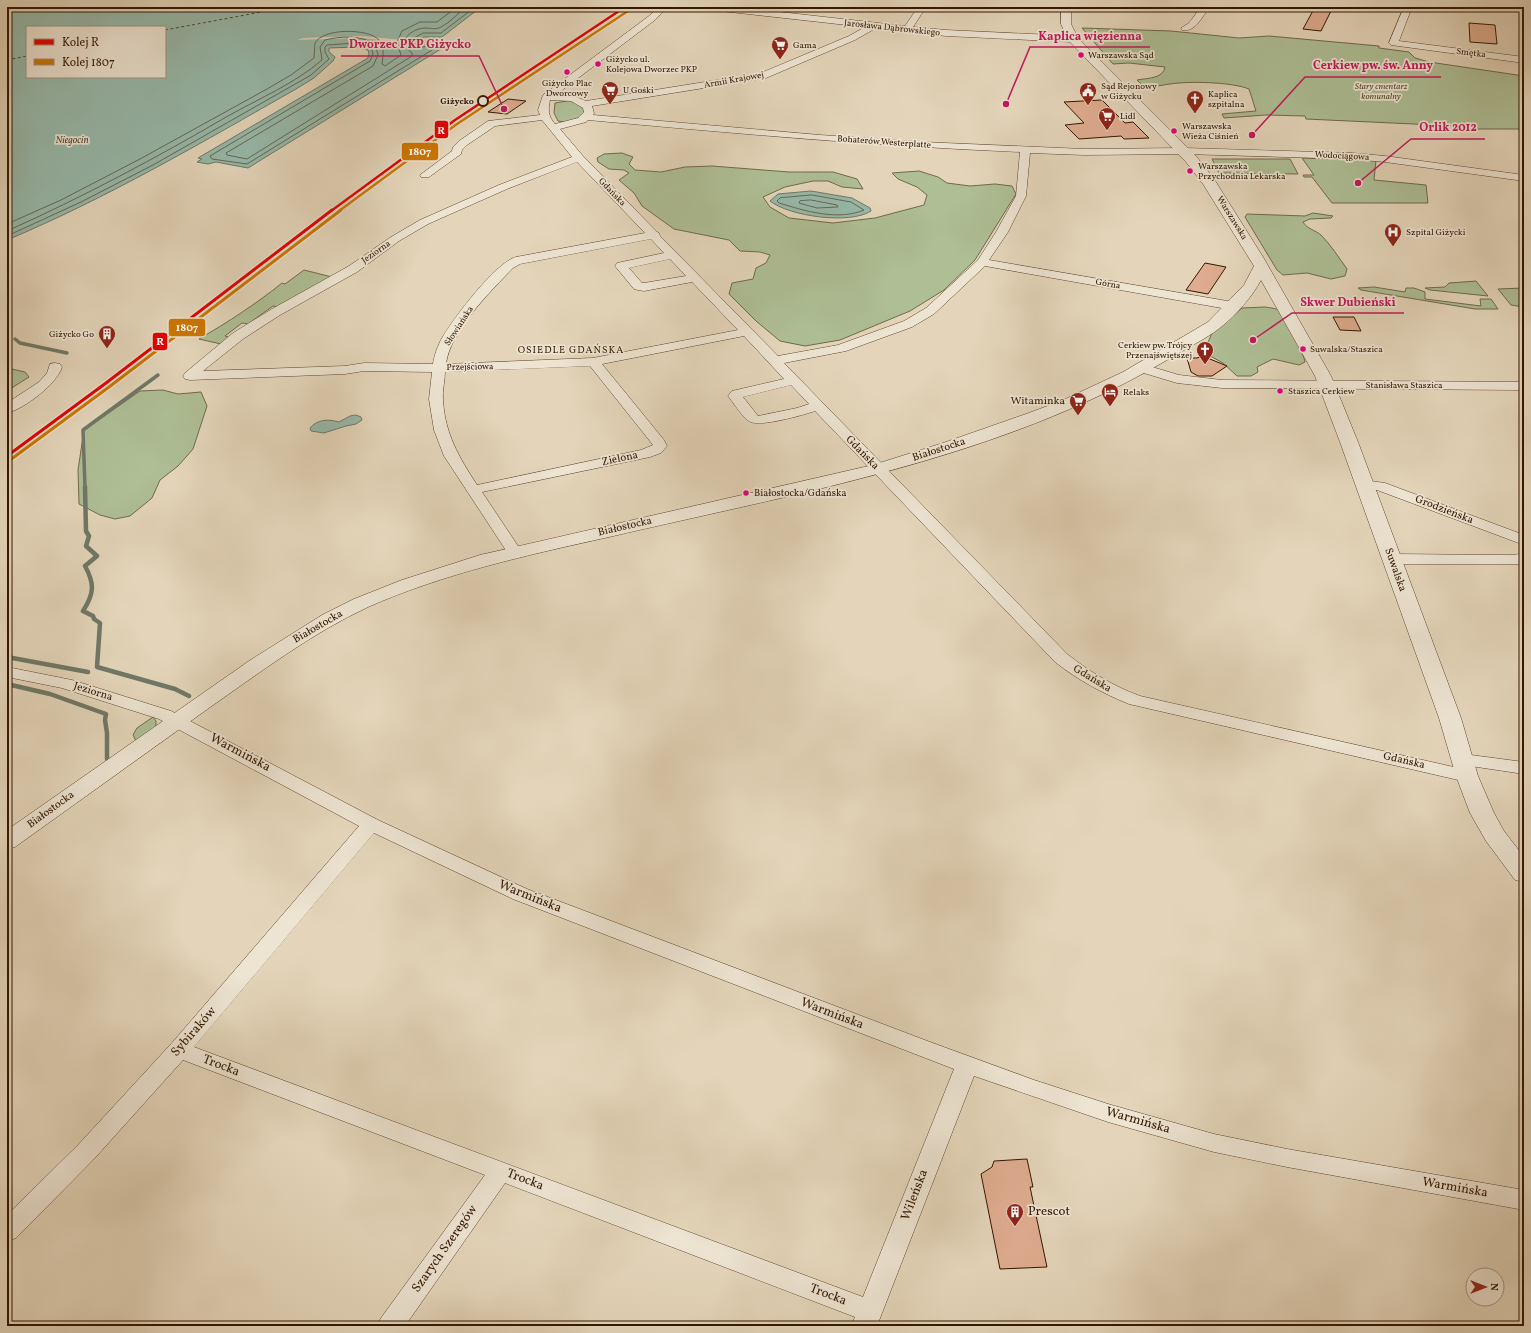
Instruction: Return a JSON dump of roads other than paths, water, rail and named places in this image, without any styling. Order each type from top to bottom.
[{"type":"street","points":[[425,175],[457,152],[457,149],[462,143],[492,123],[545,118],[543,110],[546,97],[652,18],[663,7]]},
{"type":"street","name":"Jarosława Dąbrowskiego","points":[[712,7],[946,33],[1073,38]]},
{"type":"street","points":[[907,29],[922,7]]},
{"type":"street","name":"Warszawska","points":[[1066,7],[1066,24],[1073,38],[1184,151],[1210,182],[1261,267]]},
{"type":"street","points":[[1185,28],[1192,25],[1205,7]]},
{"type":"street","name":"Smętka","points":[[1408,7],[1394,43],[1524,60]]},
{"type":"street","points":[[813,19],[825,9]]},
{"type":"street","name":"Armii Krajowej","points":[[585,104],[763,76],[806,59],[852,38],[873,26]]},
{"type":"street","points":[[546,97],[564,97],[585,104],[588,107],[589,112],[586,117],[575,123],[553,128]]},
{"type":"street","name":"Bohaterów Westerplatte","points":[[586,117],[820,138],[922,145],[1114,152],[1184,151]]},
{"type":"street","name":"Gdańska","points":[[545,118],[579,158],[655,235],[817,406],[1061,658],[1077,671],[1103,688],[1135,700],[1169,708],[1465,768],[1524,768]]},
{"type":"street","points":[[774,361],[841,348],[908,324],[930,311],[982,262],[1002,232],[1021,196],[1025,149]]},
{"type":"street","name":"Wodociągowa","points":[[1184,151],[1364,157],[1524,178]]},
{"type":"street","name":"Jeziorna","points":[[190,376],[238,336],[276,312],[353,269],[395,239],[424,222],[503,187],[579,158]]},
{"type":"street","name":"Słowiańska","points":[[514,552],[451,456],[441,430],[436,398],[440,367],[448,339],[504,270],[516,261],[655,235]]},
{"type":"street","points":[[673,255],[620,266],[638,286],[644,287],[696,278]]},
{"type":"street","name":"Górna","points":[[982,262],[1233,306]]},
{"type":"street","name":"Białostocka","points":[[7,841],[256,665],[326,621],[361,603],[447,570],[514,552],[878,469],[949,447],[1032,418],[1074,402],[1142,368],[1214,325],[1250,287],[1261,267]]},
{"type":"street","name":"Suwalska","points":[[1261,267],[1323,376],[1349,442],[1450,718],[1465,768],[1482,813],[1494,835],[1524,874]]},
{"type":"street","name":"Przejściowa","points":[[190,376],[345,370],[364,367],[523,366],[593,362],[747,332]]},
{"type":"street","name":"Zielona","points":[[472,490],[645,454],[656,450],[660,446],[593,362]]},
{"type":"street","points":[[7,409],[48,381],[54,374],[55,367]]},
{"type":"street","name":"Stanisława Staszica","points":[[1142,368],[1177,379],[1204,383],[1524,386]]},
{"type":"street","points":[[792,380],[775,386],[737,394],[735,396],[754,419],[757,420],[800,412],[817,406]]},
{"type":"street","name":"Grodzieńska","points":[[1364,484],[1380,486],[1524,540]]},
{"type":"street","points":[[1391,559],[1501,560],[1520,558],[1524,556]]},
{"type":"street","name":"Jeziorna","points":[[7,672],[71,685],[155,712],[177,721]]},
{"type":"street","name":"Warmińska","points":[[177,721],[371,824],[520,894],[967,1064],[1108,1113],[1214,1143],[1287,1158],[1524,1200]]},
{"type":"street","name":"Sybiraków","points":[[7,1231],[86,1152],[180,1050],[371,824]]},
{"type":"street","name":"Trocka","points":[[180,1050],[501,1171],[867,1318]]},
{"type":"street","name":"Wileńska","points":[[867,1318],[967,1064]]},
{"type":"street","name":"Szarych Szeregów","points":[[390,1326],[501,1171]]},
{"type":"water","name":"Niegocin","points":[[7,7],[481,7],[442,37],[424,37],[411,43],[418,44],[424,41],[449,44],[248,168],[216,162],[208,164],[197,162],[202,159],[198,158],[368,58],[368,50],[355,47],[329,48],[329,52],[335,57],[333,61],[314,78],[153,169],[44,224],[7,240]]},
{"type":"water","points":[[811,191],[852,198],[870,208],[871,211],[861,215],[849,217],[819,217],[791,211],[770,201],[778,194]]},
{"type":"water","points":[[356,415],[361,417],[362,420],[356,424],[324,433],[311,431],[310,428],[320,421],[331,420],[339,422],[350,416]]},
{"type":"waterway","points":[[15,339],[20,343],[67,353]]},
{"type":"waterway","points":[[85,488],[83,430],[158,375]]},
{"type":"waterway","points":[[85,487],[86,531],[89,536],[86,546],[97,556],[85,566],[92,584],[92,589],[87,605],[83,611],[93,616],[94,619],[100,623],[97,667],[175,689],[189,696]]},
{"type":"waterway","points":[[7,657],[88,672]]},
{"type":"waterway","points":[[7,684],[50,694],[106,714],[107,759]]},
{"type":"rail line","name":"R","points":[[7,456],[57,420],[399,160],[483,101],[625,7]]},
{"type":"rail line","name":"1807","points":[[10,460],[60,424],[304,238],[457,124],[628,11]]},
{"type":"place","name":"Warszawska Sąd","points":[[1081,55]]},
{"type":"place","name":"Gama","points":[[780,60]]},
{"type":"place","name":"Giżycko ul. Kolejowa Dworzec PKP","points":[[598,64]]},
{"type":"place","name":"Giżycko Plac Dworcowy","points":[[567,72]]},
{"type":"place","name":"Giżycko","points":[[483,101]]},
{"type":"place","name":"Kaplica więzienna","points":[[1006,104]]},
{"type":"place","name":"U Gośki","points":[[610,105]]},
{"type":"place","name":"Sąd Rejonowy w Giżycku","points":[[1088,106]]},
{"type":"place","name":"Dworzec PKP Giżycko","points":[[504,109]]},
{"type":"place","name":"Kaplica szpitalna","points":[[1195,114]]},
{"type":"place","name":"Lidl","points":[[1107,131]]},
{"type":"place","name":"Warszawska Wieża Ciśnień","points":[[1174,131]]},
{"type":"place","name":"Cerkiew pw. św. Anny","points":[[1252,135]]},
{"type":"place","name":"Warszawska Przychodnia Lekarska","points":[[1190,171]]},
{"type":"place","name":"Orlik 2012","points":[[1358,183]]},
{"type":"place","name":"Szpital Giżycki","points":[[1393,247]]},
{"type":"place","name":"Skwer Dubieński","points":[[1253,340]]},
{"type":"place","name":"Giżycko Go","points":[[107,349]]},
{"type":"place","name":"Suwalska/Staszica","points":[[1303,349]]},
{"type":"place","name":"Cerkiew pw. Trójcy Przenajświętszej","points":[[1205,365]]},
{"type":"place","name":"Staszica Cerkiew","points":[[1280,391]]},
{"type":"place","name":"Relaks","points":[[1110,407]]},
{"type":"place","name":"Witaminka","points":[[1078,416]]},
{"type":"place","name":"Białostocka/Gdańska","points":[[746,493]]},
{"type":"place","name":"Prescot","points":[[1015,1227]]},
{"type":"district","name":"OSIEDLE GDAŃSKA","points":[[571,350]]},
{"type":"park label","name":"Stary cmentarz komunalny","points":[[1381,92]]}]
